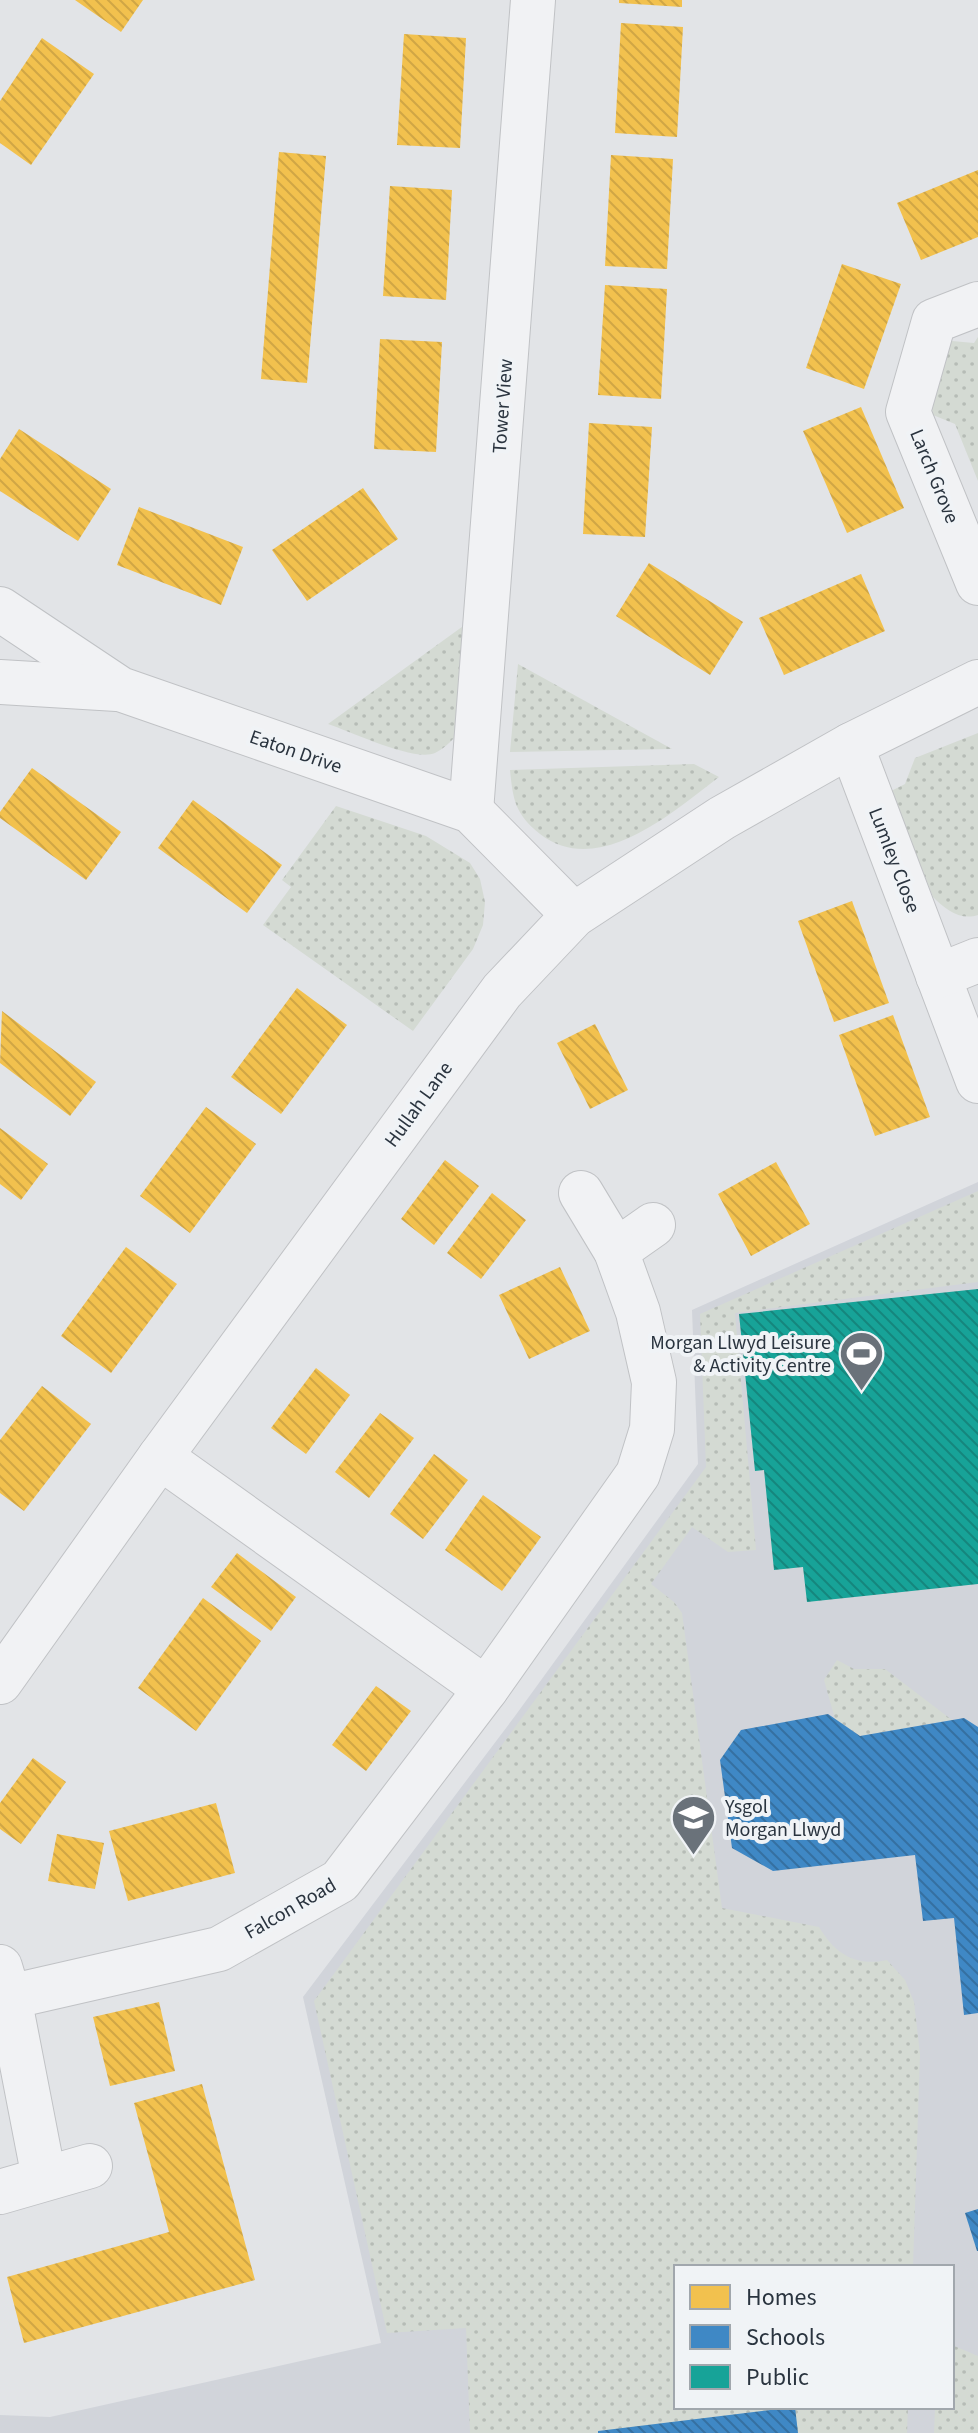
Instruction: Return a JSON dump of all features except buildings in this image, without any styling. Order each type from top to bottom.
[{"type":"street","name":"Tower View","points":[[471,811],[533,0]]},
{"type":"street","name":"Larch Grove","points":[[978,304],[934,321],[908,412],[978,583]]},
{"type":"street","name":"Eaton Drive","points":[[0,609],[120,689],[471,811],[574,915]]},
{"type":"street","points":[[0,682],[120,689]]},
{"type":"street","name":"Hullah Lane","points":[[0,1682],[160,1457],[502,991],[574,915],[722,818],[851,745],[978,682]]},
{"type":"street","name":"Lumley Close","points":[[851,745],[978,1081]]},
{"type":"street","points":[[938,976],[978,960]]},
{"type":"street","name":"Falcon Road","points":[[44,2178],[4,1982],[219,1949],[340,1881],[486,1689],[638,1474],[652,1429],[654,1382],[638,1312],[616,1251],[581,1193]]},
{"type":"street","points":[[616,1251],[653,1225]]},
{"type":"street","points":[[160,1457],[486,1689]]},
{"type":"street","points":[[0,2192],[90,2166]]},
{"type":"shaded area","points":[[978,337],[978,481],[955,424],[933,415],[932,395],[935,376],[952,341],[974,343]]},
{"type":"shaded area","points":[[477,616],[463,728],[443,748],[425,755],[413,753],[328,724]]},
{"type":"shaded area","points":[[518,664],[672,749],[510,752]]},
{"type":"shaded area","points":[[978,733],[978,915],[965,916],[948,910],[933,897],[891,791],[905,784],[915,758]]},
{"type":"shaded area","points":[[694,764],[719,777],[680,807],[634,836],[610,845],[586,849],[562,846],[540,834],[525,820],[512,790],[510,770]]},
{"type":"shaded area","points":[[336,806],[426,836],[470,863],[480,879],[485,902],[483,925],[473,949],[413,1031],[263,925],[291,887],[282,880]]},
{"type":"shaded area","name":"Ysgol Morgan Llwyd","points":[[978,1182],[978,2433],[0,2433],[0,2415],[50,2417],[381,2343],[303,1997],[515,1716],[698,1464],[692,1310]]},
{"type":"shaded area","points":[[978,1191],[978,1282],[735,1313],[756,1550],[728,1552],[692,1527],[651,1584],[674,1602],[682,1613],[722,1908],[819,1927],[832,1945],[847,1956],[866,1962],[887,1960],[905,1980],[914,2002],[920,2054],[913,2265],[674,2265],[674,2409],[908,2409],[907,2433],[470,2433],[466,2328],[387,2333],[314,2001],[706,1467],[700,1314]]},
{"type":"shaded area","points":[[837,1660],[854,1669],[885,1669],[952,1720],[860,1736],[835,1719],[824,1680]]},
{"type":"shaded area","points":[[954,2346],[978,2356],[978,2433],[934,2433],[935,2409],[954,2409]]},
{"type":"place","name":"Morgan Llwyd Leisure & Activity Centre","points":[[862,1392]]},
{"type":"place","name":"Ysgol Morgan Llwyd","points":[[694,1856]]}]
